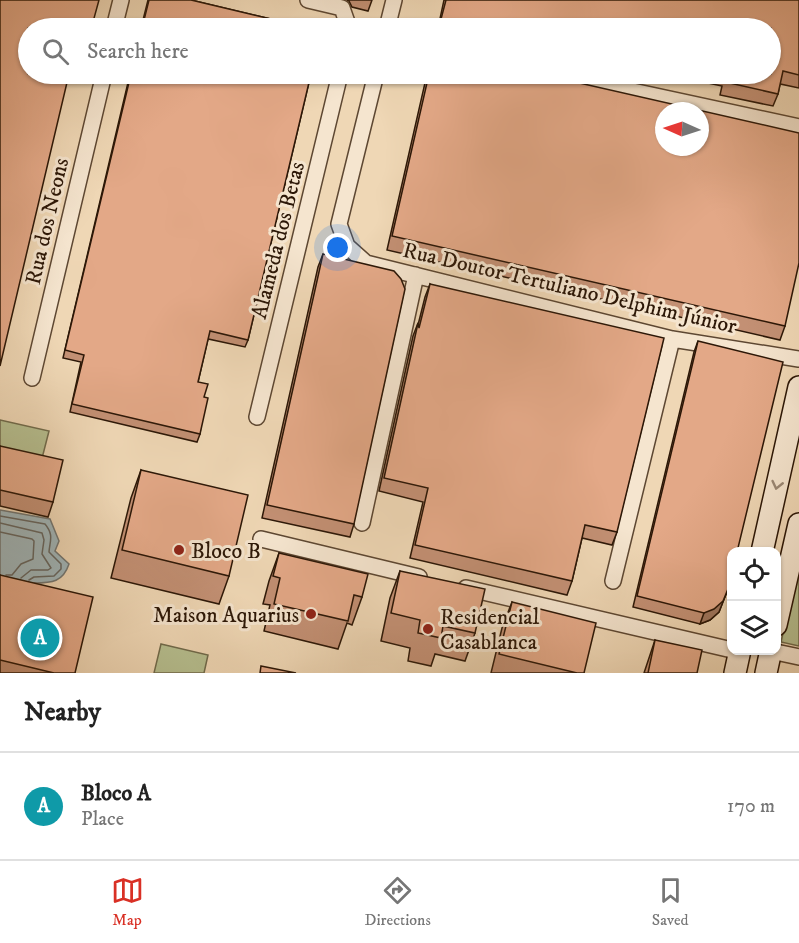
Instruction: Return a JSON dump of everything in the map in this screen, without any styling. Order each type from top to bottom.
[{"type":"street","points":[[116,18],[121,0]]},
{"type":"street","points":[[308,0],[342,8],[346,18]]},
{"type":"street","points":[[390,18],[394,0]]},
{"type":"street","name":"Rua dos Neons","points":[[32,378],[102,84]]},
{"type":"street","name":"Alameda dos Betas","points":[[257,417],[338,84]]},
{"type":"street","name":"Rua Doutor Tertuliano Delphim Júnior","points":[[374,84],[339,224],[346,246],[366,262],[672,339],[799,359]]},
{"type":"street","points":[[600,84],[799,127]]},
{"type":"street","points":[[362,523],[416,275]]},
{"type":"street","points":[[613,581],[672,339]]},
{"type":"street","points":[[763,547],[799,387]]},
{"type":"street","points":[[781,607],[799,524]]},
{"type":"street","points":[[261,539],[431,580]]},
{"type":"street","points":[[453,585],[727,649]]},
{"type":"street","points":[[781,653],[799,657]]},
{"type":"street","points":[[735,673],[736,655]]},
{"type":"street","points":[[766,673],[770,655]]},
{"type":"green space","points":[[0,420],[49,431],[39,470],[0,461]]},
{"type":"green space","points":[[799,562],[799,646],[781,642]]},
{"type":"green space","points":[[161,644],[208,655],[204,673],[154,673]]},
{"type":"water","points":[[0,510],[50,519],[59,541],[55,551],[69,564],[64,575],[51,582],[34,583],[25,596],[0,597]]},
{"type":"building","points":[[0,0],[99,0],[94,18],[18,18],[18,84],[67,84],[0,366]]},
{"type":"building","points":[[149,0],[191,0],[267,18],[144,18]]},
{"type":"building","points":[[446,0],[799,0],[799,75],[783,71],[781,80],[781,18],[441,18]]},
{"type":"building","points":[[129,84],[309,84],[248,340],[210,331],[198,382],[208,384],[204,397],[208,398],[200,434],[72,404],[84,355],[65,350]]},
{"type":"building","points":[[427,84],[584,84],[663,102],[655,102],[655,156],[709,156],[709,112],[799,133],[799,263],[785,326],[392,236]]},
{"type":"building","points":[[734,84],[780,84],[778,94]]},
{"type":"building","points":[[323,254],[394,271],[401,279],[405,289],[354,524],[267,505]]},
{"type":"building","points":[[430,284],[664,338],[617,532],[585,525],[572,581],[415,545],[428,488],[384,478],[418,323],[419,328]]},
{"type":"building","points":[[698,341],[783,362],[738,547],[727,547],[727,591],[723,601],[714,609],[704,613],[637,596]]},
{"type":"building","points":[[0,446],[63,460],[53,502],[0,490]]},
{"type":"building","points":[[141,470],[248,495],[229,576],[122,550]]},
{"type":"building","points":[[279,553],[368,574],[362,597],[354,595],[348,621],[274,604],[280,578],[273,576]]},
{"type":"building","points":[[400,571],[485,589],[475,633],[443,626],[441,638],[418,633],[420,620],[391,613]]},
{"type":"building","points":[[0,575],[93,597],[75,673],[54,673],[0,660]]},
{"type":"building","points":[[512,602],[596,623],[584,673],[499,654]]},
{"type":"building","points":[[655,640],[702,650],[697,673],[648,673]]},
{"type":"building","points":[[261,666],[296,673],[260,673]]},
{"type":"place","name":"Bloco B","points":[[179,550]]},
{"type":"place","name":"Maison Aquarius","points":[[311,614]]},
{"type":"place","name":"Residencial Casablanca","points":[[428,629]]},
{"type":"place","name":"Bloco A","points":[[40,638]]}]
